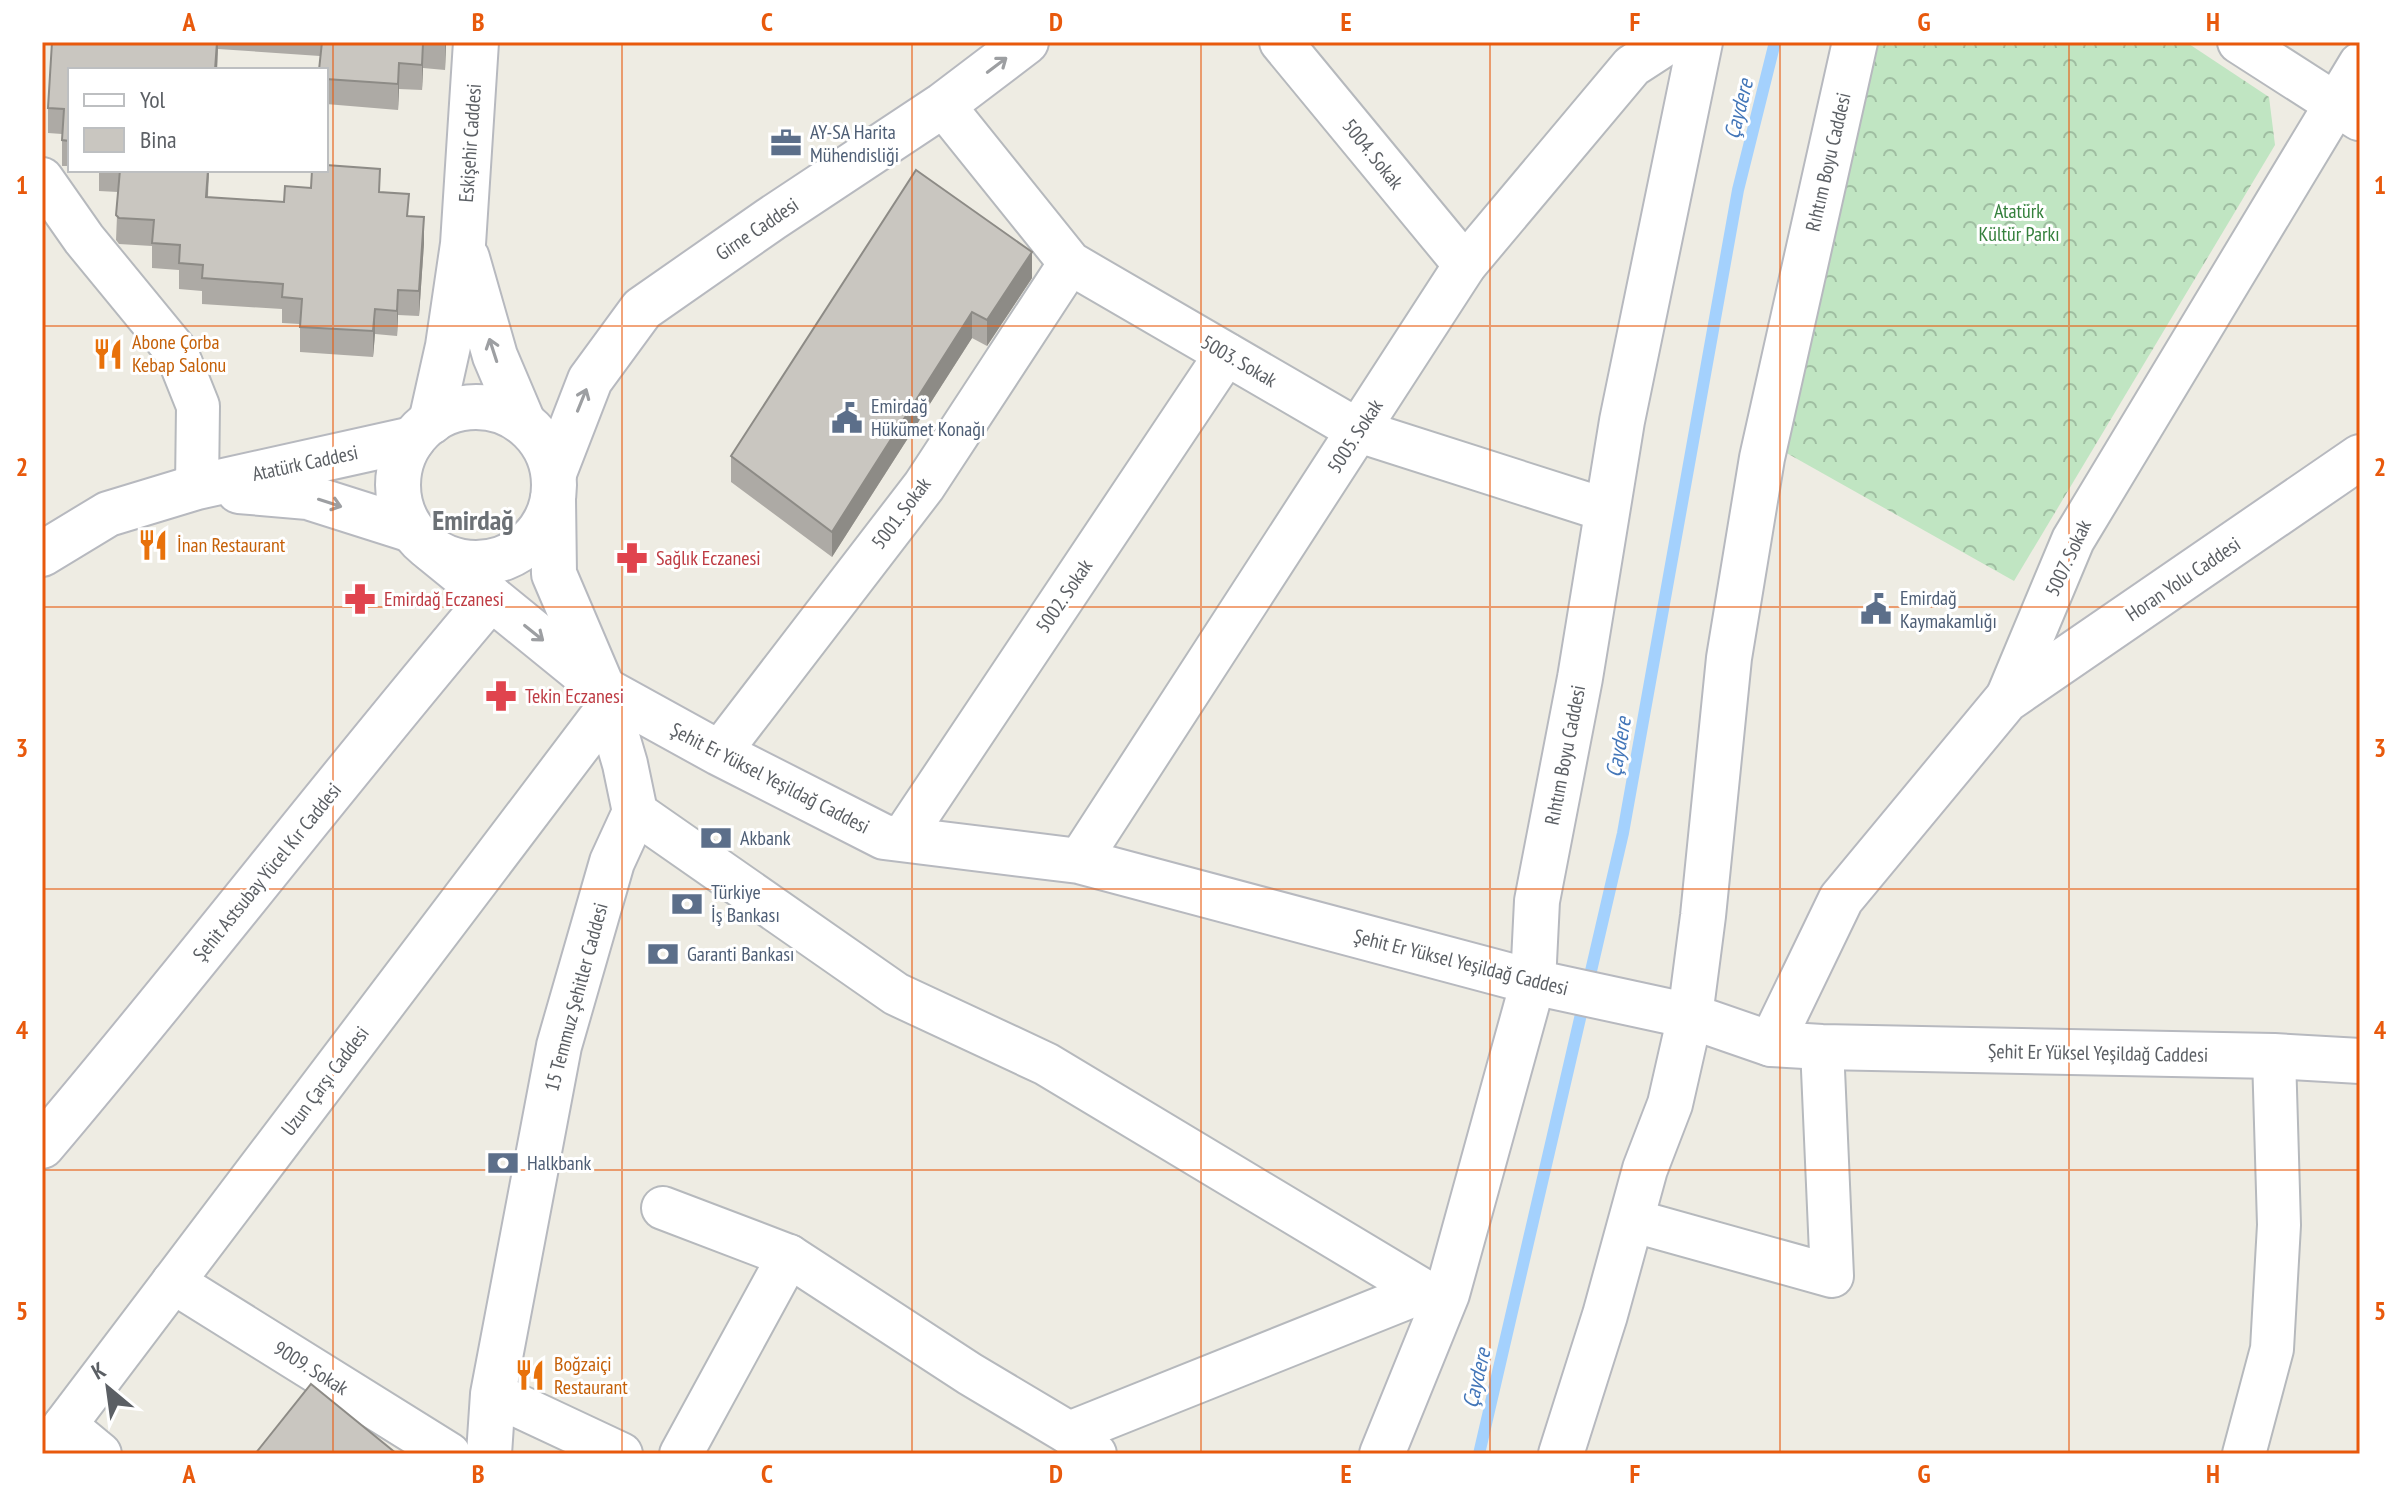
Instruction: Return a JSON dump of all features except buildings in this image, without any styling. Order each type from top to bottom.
[{"type":"street","name":"Eskişehir Caddesi","points":[[422,430],[448,346],[463,244],[476,42]]},
{"type":"street","name":"Girne Caddesi","points":[[554,486],[590,380],[642,309],[943,105],[1026,42]]},
{"type":"street","name":"5004. Sokak","points":[[1281,42],[1465,265]]},
{"type":"street","name":"5005. Sokak","points":[[1079,861],[1465,265],[1632,66],[1669,42]]},
{"type":"street","name":"Rıhtım Boyu Caddesi","points":[[1382,1454],[1533,982],[1537,901],[1580,678],[1606,510],[1700,42]]},
{"type":"street","name":"Rıhtım Boyu Caddesi","points":[[1561,1454],[1605,1315],[1645,1169],[1670,1104],[1690,1016],[1729,658],[1762,458],[1855,42]]},
{"type":"street","points":[[2239,42],[2348,112]]},
{"type":"street","name":"5007. Sokak","points":[[1771,1044],[1841,899],[2006,700],[2073,540],[2348,112],[2360,64]]},
{"type":"street","name":"5003. Sokak","points":[[943,105],[1070,263],[1359,431],[1606,510]]},
{"type":"street","points":[[42,179],[84,239],[176,351],[198,406],[197,487]]},
{"type":"street","name":"Eskişehir Caddesi","points":[[463,244],[495,356],[523,422]]},
{"type":"street","name":"5001. Sokak","points":[[719,753],[924,486],[1070,263]]},
{"type":"street","name":"5002. Sokak","points":[[902,839],[1226,354]]},
{"type":"street","points":[[554,486],[546,520],[534,538],[517,552],[496,560],[473,563],[451,559],[421,539],[402,508],[398,484],[402,460],[422,430],[452,410],[477,407],[501,411],[523,422],[538,436],[548,453],[554,486],[554,574],[605,699],[625,764],[635,812],[896,994],[1046,1064],[1435,1292]]},
{"type":"street","name":"Atatürk Caddesi","points":[[42,554],[108,514],[197,487],[422,430]]},
{"type":"street","name":"Horan Yolu Caddesi","points":[[2006,700],[2360,457]]},
{"type":"street","name":"Atatürk Caddesi","points":[[197,487],[308,497],[421,539]]},
{"type":"street","name":"Şehit Er Yüksel Yeşildağ Caddesi","points":[[421,539],[605,699],[884,837],[1079,861],[1533,982],[1690,1016],[1771,1044],[2274,1056],[2360,1061]]},
{"type":"street","name":"Şehit Astsubay Yücel Kır Caddesi","points":[[42,1146],[491,598]]},
{"type":"street","name":"Uzun Çarşı Caddesi","points":[[54,1440],[605,699]]},
{"type":"street","name":"15 Temmuz Şehitler Caddesi","points":[[489,1454],[493,1394],[559,1046],[612,862],[635,812]]},
{"type":"street","points":[[1631,1220],[1832,1276],[1822,1047]]},
{"type":"street","points":[[2244,1454],[2272,1349],[2279,1225],[2274,1056]]},
{"type":"street","points":[[663,1208],[789,1256],[1082,1444],[1435,1292]]},
{"type":"street","points":[[681,1454],[789,1256]]},
{"type":"street","name":"9009. Sokak","points":[[173,1282],[449,1454]]},
{"type":"street","points":[[493,1394],[621,1454]]},
{"type":"street","points":[[54,1440],[100,1454]]},
{"type":"green space","name":"Atatürk Kültür Parkı","points":[[1874,42],[2186,42],[2269,97],[2275,145],[2014,581],[1783,451]]},
{"type":"waterway","name":"Çaydere","points":[[1479,1454],[1623,833],[1738,190],[1775,42]]},
{"type":"place","name":"AY-SA Harita Mühendisliği","points":[[786,143]]},
{"type":"place","name":"Abone Çorba Kebap Salonu","points":[[108,354]]},
{"type":"place","name":"Emirdağ Hükümet Konağı","points":[[847,418]]},
{"type":"place","name":"İnan Restaurant","points":[[153,545]]},
{"type":"place","name":"Sağlık Eczanesi","points":[[632,558]]},
{"type":"place","name":"Emirdağ Eczanesi","points":[[360,599]]},
{"type":"place","name":"Emirdağ Kaymakamlığı","points":[[1876,609]]},
{"type":"place","name":"Tekin Eczanesi","points":[[501,696]]},
{"type":"place","name":"Akbank","points":[[716,838]]},
{"type":"place","name":"Türkiye İş Bankası","points":[[687,904]]},
{"type":"place","name":"Garanti Bankası","points":[[663,954]]},
{"type":"place","name":"Halkbank","points":[[503,1163]]},
{"type":"place","name":"Boğzaiçi Restaurant","points":[[530,1375]]},
{"type":"district","name":"Emirdağ","points":[[473,520]]}]
